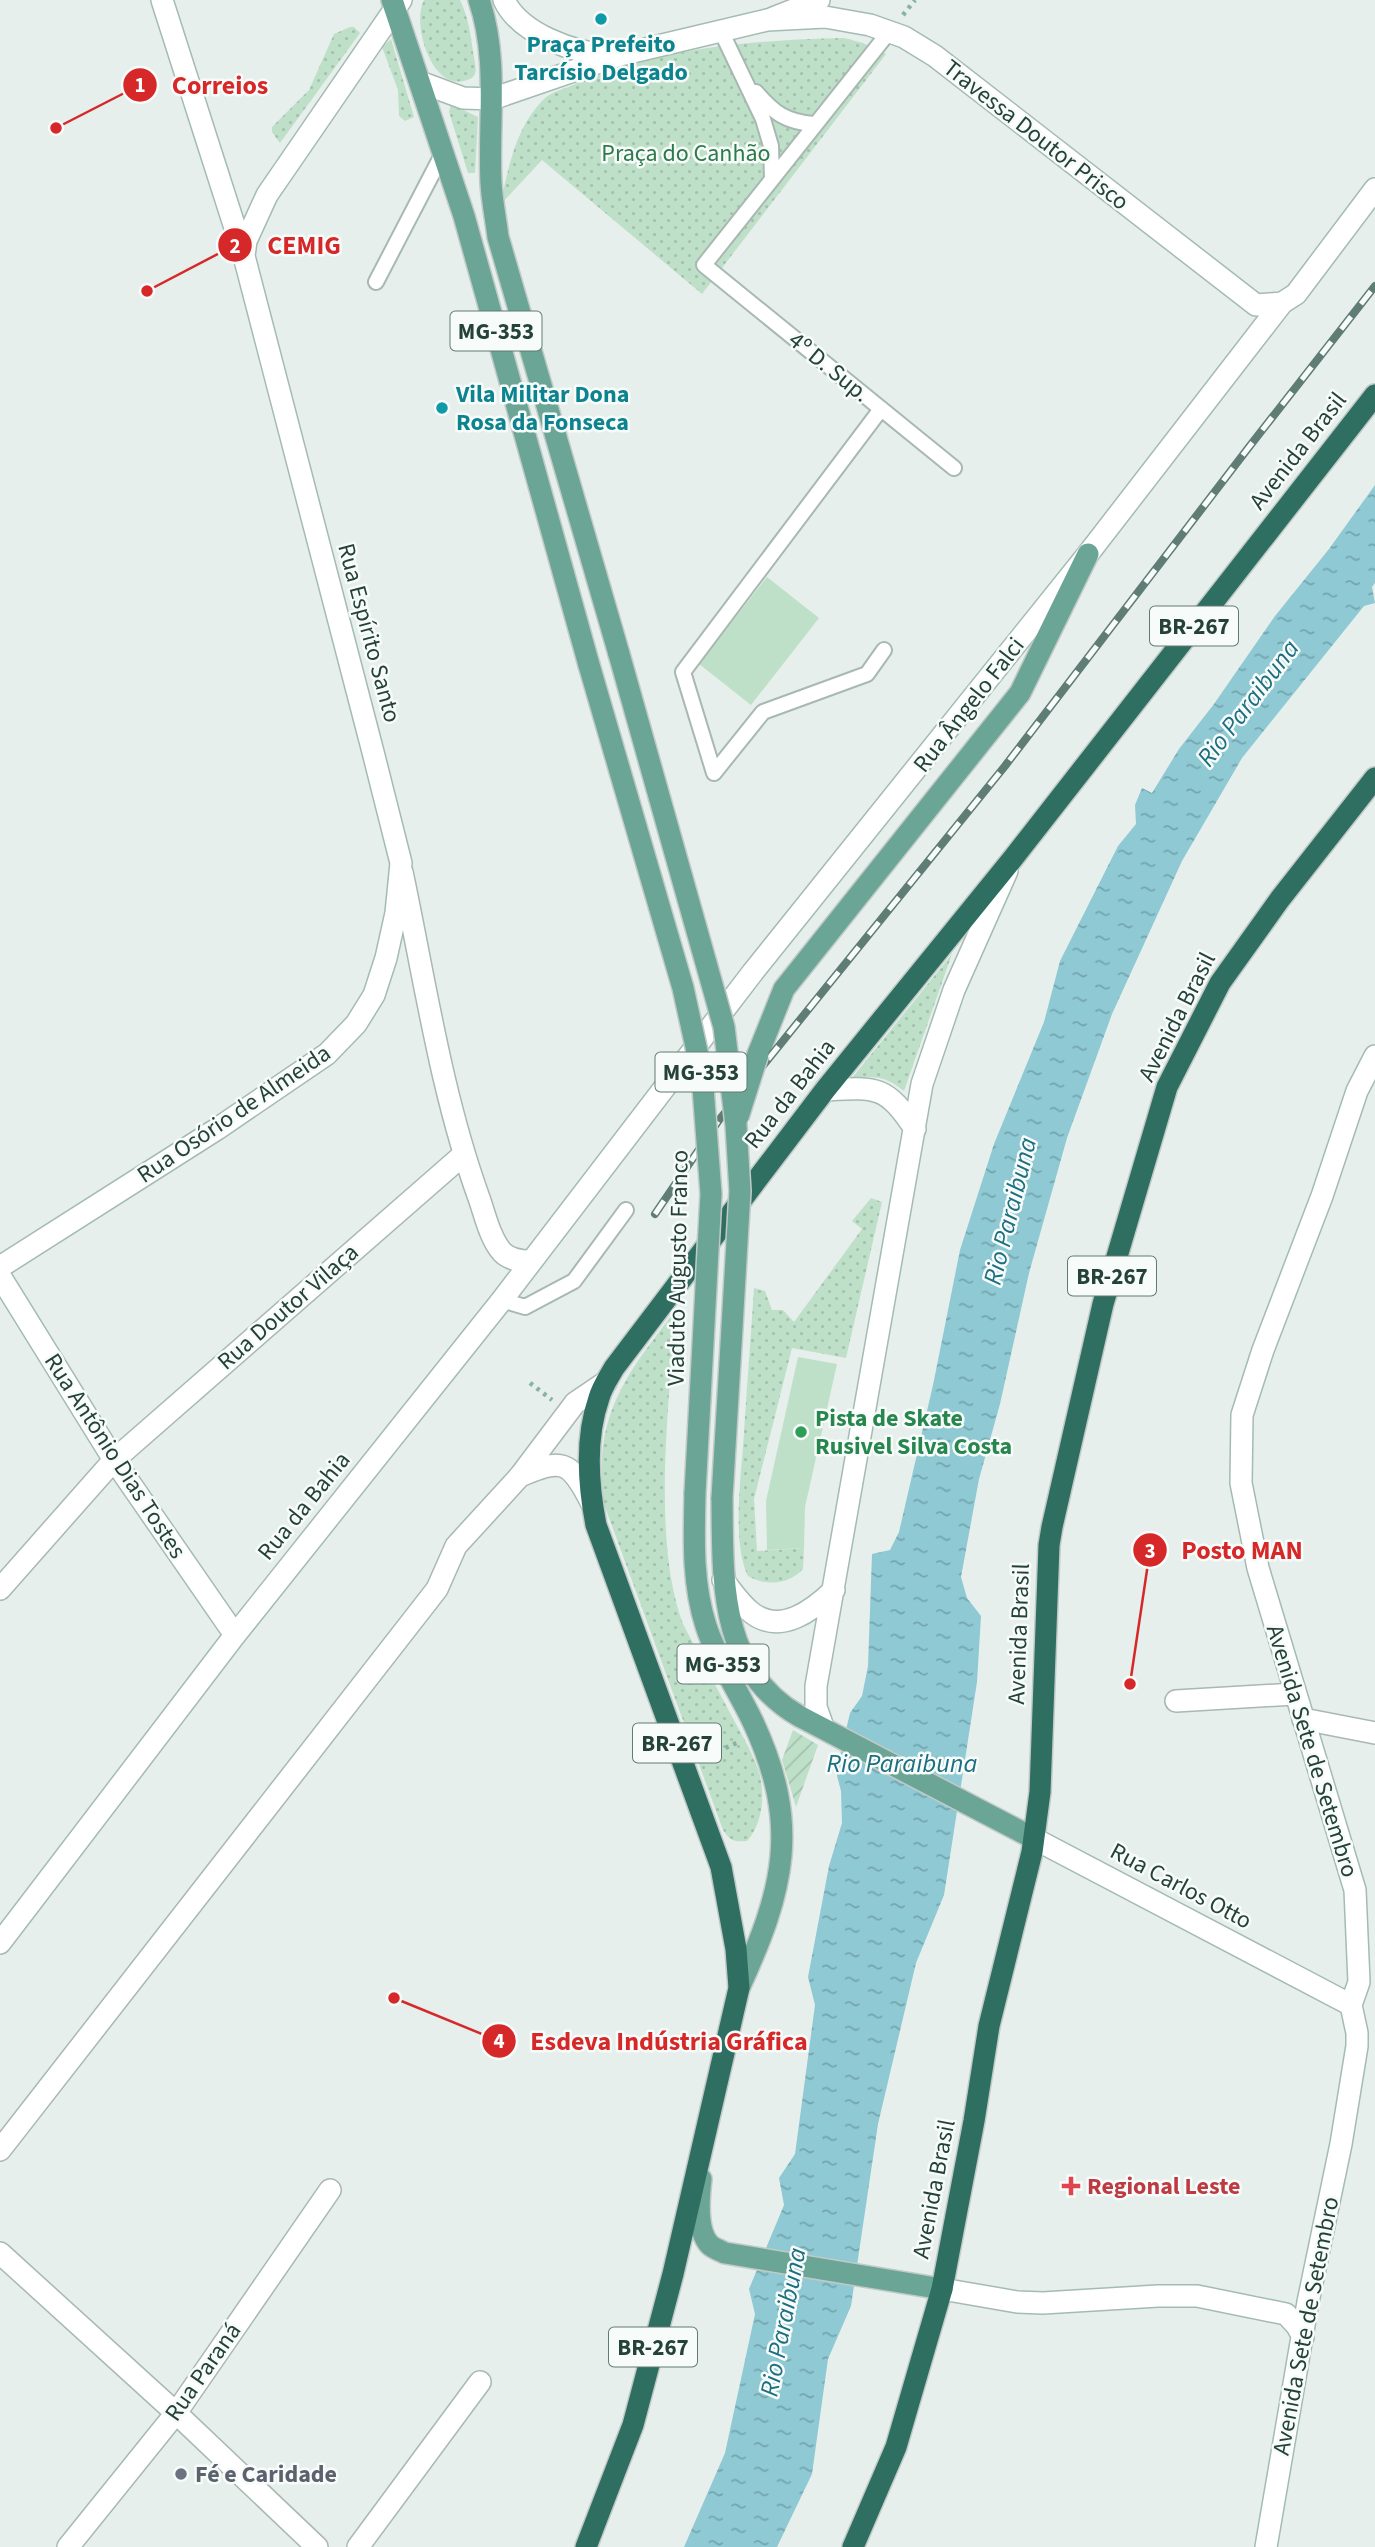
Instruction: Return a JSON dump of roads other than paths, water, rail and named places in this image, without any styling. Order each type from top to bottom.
[{"type":"highway","name":"Avenida Brasil","points":[[1014,857],[1375,395]]},
{"type":"highway","name":"Avenida Brasil","points":[[853,2547],[896,2447],[942,2289],[989,2026],[1033,1838],[1040,1792],[1049,1545],[1103,1304],[1167,1087],[1220,983],[1280,899],[1375,778]]},
{"type":"highway","name":"Rua da Bahia","points":[[610,1375],[825,1090],[1014,857]]},
{"type":"highway","name":"BR-267","points":[[586,2547],[633,2425],[704,2142],[739,1988],[736,1949],[721,1867],[596,1525],[588,1477],[590,1446],[599,1397],[610,1375]]},
{"type":"main road","points":[[479,0],[486,21],[492,99],[491,184],[498,237],[724,1027],[736,1125],[740,1191],[722,1498],[723,1580],[733,1630],[754,1674],[767,1692],[780,1704],[832,1732]]},
{"type":"main road","name":"MG-353","points":[[396,3],[443,153]]},
{"type":"main road","name":"Viaduto Augusto Franco","points":[[443,153],[464,216],[589,665],[683,988],[702,1074],[711,1194],[695,1493],[695,1573],[700,1606],[715,1647],[760,1738],[778,1791],[783,1829],[781,1865],[774,1897],[760,1942],[739,1988]]},
{"type":"main road","points":[[736,1125],[758,1054],[784,989],[1020,693],[1088,554]]},
{"type":"main road","name":"Rua Carlos Otto","points":[[832,1732],[1033,1838]]},
{"type":"main road","name":"BR-267","points":[[704,2142],[699,2197],[700,2219],[709,2245],[725,2253],[942,2289]]},
{"type":"street","name":"Rua Espírito Santo","points":[[162,0],[244,256],[401,863],[438,1051],[463,1154],[492,1235],[501,1251],[509,1258],[531,1261]]},
{"type":"street","points":[[504,0],[509,10],[525,26],[549,38],[587,54],[620,55]]},
{"type":"street","points":[[420,82],[463,98],[492,99],[620,55],[767,20],[819,0]]},
{"type":"street","points":[[244,256],[246,241],[267,195],[396,3]]},
{"type":"street","name":"Travessa Doutor Prisco","points":[[767,20],[825,18],[870,25],[904,37],[935,57],[1256,305],[1282,303]]},
{"type":"street","name":"Rua Ângelo Falci","points":[[653,1104],[753,972],[1088,554],[1282,303],[1296,294],[1375,189]]},
{"type":"street","name":"Avenida Brasil","points":[[832,1732],[816,1707],[816,1686],[922,1084],[934,1044],[975,941],[1014,857]]},
{"type":"street","name":"Rua Osório de Almeida","points":[[0,1267],[217,1129],[327,1054],[356,1024],[374,995],[396,913],[401,863]]},
{"type":"street","name":"Avenida Sete de Setembro","points":[[1266,2547],[1308,2302],[1341,2144],[1357,2046],[1351,2005],[1359,1982],[1355,1891],[1258,1568],[1241,1483],[1242,1415],[1263,1350],[1322,1196],[1357,1091],[1375,1056]]},
{"type":"street","points":[[825,1090],[862,1088],[886,1094],[898,1104],[915,1129]]},
{"type":"street","name":"Rua da Bahia","points":[[1,1938],[234,1635],[502,1300],[653,1104]]},
{"type":"street","name":"Rua Doutor Vilaça","points":[[0,1589],[114,1460],[463,1154]]},
{"type":"street","name":"Rua Antônio Dias Tostes","points":[[0,1276],[114,1460],[234,1635]]},
{"type":"street","name":"Rua da Bahia","points":[[0,2150],[437,1589],[456,1546],[520,1476],[575,1402],[610,1375]]},
{"type":"street","points":[[520,1476],[542,1467],[559,1465],[573,1471],[579,1478],[592,1504]]},
{"type":"street","points":[[723,1580],[753,1614],[769,1621],[800,1617],[834,1590]]},
{"type":"street","points":[[1176,1701],[1294,1694]]},
{"type":"street","points":[[1303,1720],[1375,1733]]},
{"type":"street","name":"Rua Carlos Otto","points":[[1033,1838],[1351,2005]]},
{"type":"street","name":"Rua Paraná","points":[[68,2547],[176,2413],[330,2190]]},
{"type":"street","points":[[0,2253],[176,2413],[317,2547]]},
{"type":"street","points":[[942,2289],[1017,2302],[1043,2303],[1197,2296],[1286,2314],[1298,2310],[1308,2302]]},
{"type":"street","points":[[1286,2314],[1303,2337]]},
{"type":"street","points":[[358,2547],[480,2382]]},
{"type":"lane","points":[[722,31],[763,119],[771,146],[772,179]]},
{"type":"lane","points":[[772,179],[889,32]]},
{"type":"lane","points":[[746,81],[767,105],[782,116],[791,121],[814,124]]},
{"type":"lane","points":[[376,282],[443,153]]},
{"type":"lane","name":"4º D. Sup.","points":[[772,179],[704,265],[954,468]]},
{"type":"lane","points":[[881,409],[683,672],[714,773],[762,712],[867,674],[884,650]]},
{"type":"lane","points":[[502,1300],[525,1307],[574,1281],[626,1210]]},
{"type":"water","name":"Rio Paraibuna","points":[[1375,485],[1375,583],[1372,587],[1375,603],[1364,606],[1242,758],[1182,861],[1112,1014],[1067,1138],[1029,1273],[1000,1404],[979,1479],[961,1577],[967,1598],[981,1616],[977,1682],[944,1895],[916,1963],[878,2124],[851,2306],[828,2359],[812,2474],[777,2547],[684,2547],[725,2453],[755,2314],[749,2289],[784,2205],[779,2178],[795,2154],[815,2005],[808,1977],[829,1866],[842,1823],[841,1791],[836,1772],[850,1713],[862,1696],[868,1666],[872,1554],[890,1550],[899,1532],[933,1385],[960,1250],[994,1144],[1044,1022],[1060,961],[1118,846],[1136,824],[1135,805],[1142,788],[1152,793],[1179,749],[1275,616],[1329,549]]},
{"type":"railway","points":[[655,1214],[719,1120],[1005,766],[1375,286]]},
{"type":"place","name":"Praça Prefeito Tarcísio Delgado","points":[[601,19]]},
{"type":"place","name":"Correios","points":[[56,128]]},
{"type":"place","name":"CEMIG","points":[[147,291]]},
{"type":"place","name":"Vila Militar Dona Rosa da Fonseca","points":[[442,408]]},
{"type":"place","name":"Pista de Skate Rusivel Silva Costa","points":[[801,1432]]},
{"type":"place","name":"Posto MAN","points":[[1130,1684]]},
{"type":"place","name":"Esdeva Indústria Gráfica","points":[[394,1998]]},
{"type":"place","name":"Regional Leste","points":[[1071,2186]]},
{"type":"place","name":"Fé e Caridade","points":[[181,2474]]},
{"type":"park label","name":"Praça do Canhão","points":[[686,153]]}]
